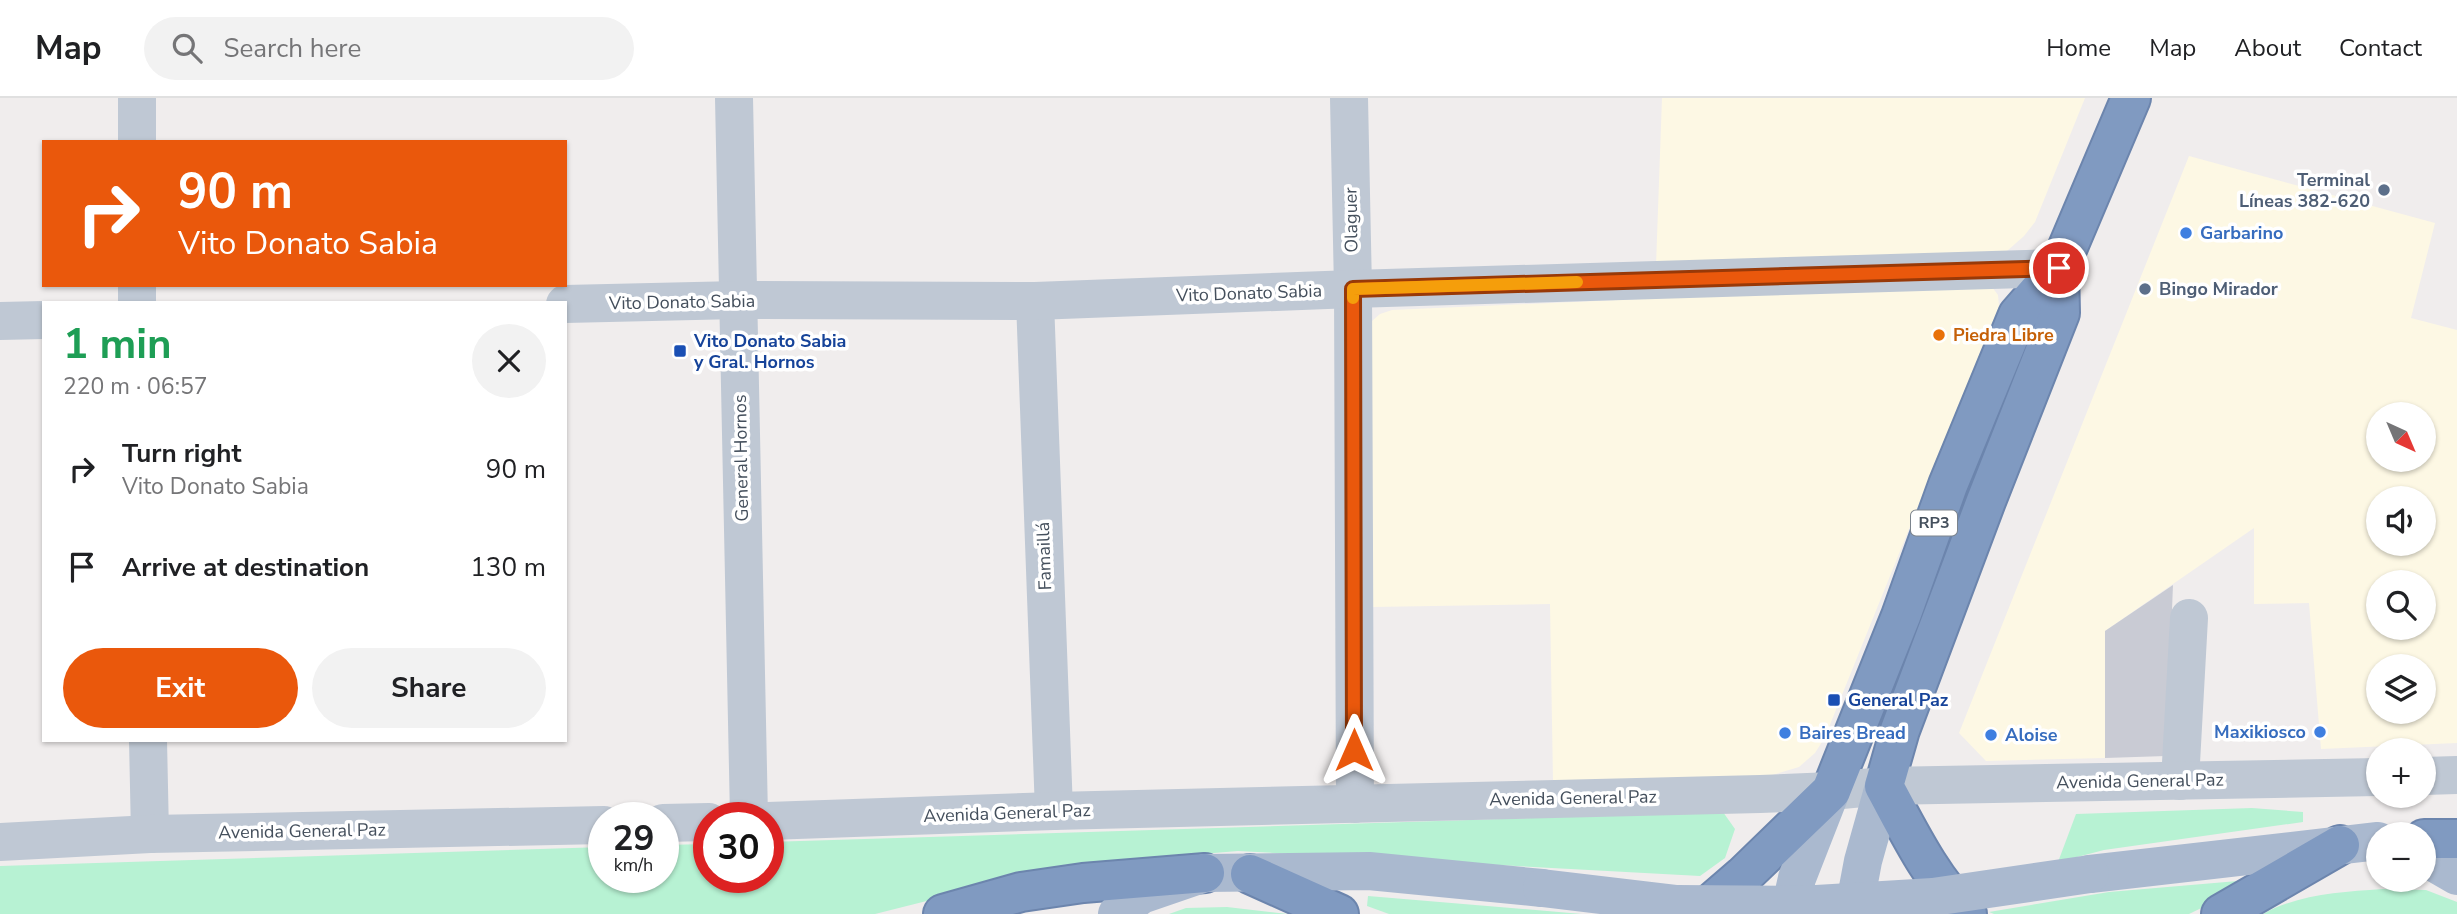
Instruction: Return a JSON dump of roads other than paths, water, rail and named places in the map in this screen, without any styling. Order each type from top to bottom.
[{"type":"highway","name":"RP3","points":[[1831,791],[1901,616],[1948,485],[2018,315],[2059,268],[2131,98]]},
{"type":"highway","name":"RP3","points":[[1884,786],[1905,717],[2060,313],[2059,268]]},
{"type":"highway","points":[[1884,786],[1919,850],[1955,903],[1967,914]]},
{"type":"highway","points":[[1699,914],[1743,876],[1831,791]]},
{"type":"highway","points":[[2436,839],[2457,839]]},
{"type":"highway","points":[[2221,914],[2340,845]]},
{"type":"highway","points":[[943,914],[1021,892],[1083,883],[1205,873]]},
{"type":"highway","points":[[1250,874],[1339,914]]},
{"type":"main road","points":[[1853,914],[1863,861],[1884,786]]},
{"type":"main road","points":[[1789,914],[1797,878],[1831,791]]},
{"type":"main road","points":[[1117,914],[1141,895],[1205,873],[1369,871],[1676,904],[1800,905],[1933,897],[2090,874],[2366,842]]},
{"type":"main road","points":[[2436,864],[2457,876]]},
{"type":"street","points":[[137,98],[137,140]]},
{"type":"street","name":"General Hornos","points":[[734,98],[749,802]]},
{"type":"street","name":"Olaguer","points":[[1349,98],[1353,289],[1355,804]]},
{"type":"street","name":"Vito Donato Sabia","points":[[567,304],[738,300],[1035,301],[2059,268]]},
{"type":"street","name":"Famaillá","points":[[1035,301],[1054,811]]},
{"type":"street","points":[[0,321],[42,320]]},
{"type":"street","points":[[2180,781],[2189,618]]},
{"type":"street","points":[[148,742],[150,834]]},
{"type":"street","points":[[2436,776],[2457,775]]},
{"type":"street","name":"Avenida General Paz","points":[[784,820],[1831,791],[1884,786],[2366,777]]},
{"type":"street","name":"Avenida General Paz","points":[[0,842],[150,834],[588,825]]},
{"type":"place","name":"Terminal Líneas 382-620","points":[[2384,190]]},
{"type":"place","name":"Garbarino","points":[[2186,233]]},
{"type":"place","name":"Bingo Mirador","points":[[2145,289]]},
{"type":"place","name":"Piedra Libre","points":[[1939,335]]},
{"type":"place","name":"Vito Donato Sabia y Gral. Hornos","points":[[680,351]]},
{"type":"place","name":"General Paz","points":[[1834,700]]},
{"type":"place","name":"Maxikiosco","points":[[2320,732]]},
{"type":"place","name":"Baires Bread","points":[[1785,733]]},
{"type":"place","name":"Aloise","points":[[1991,735]]}]
